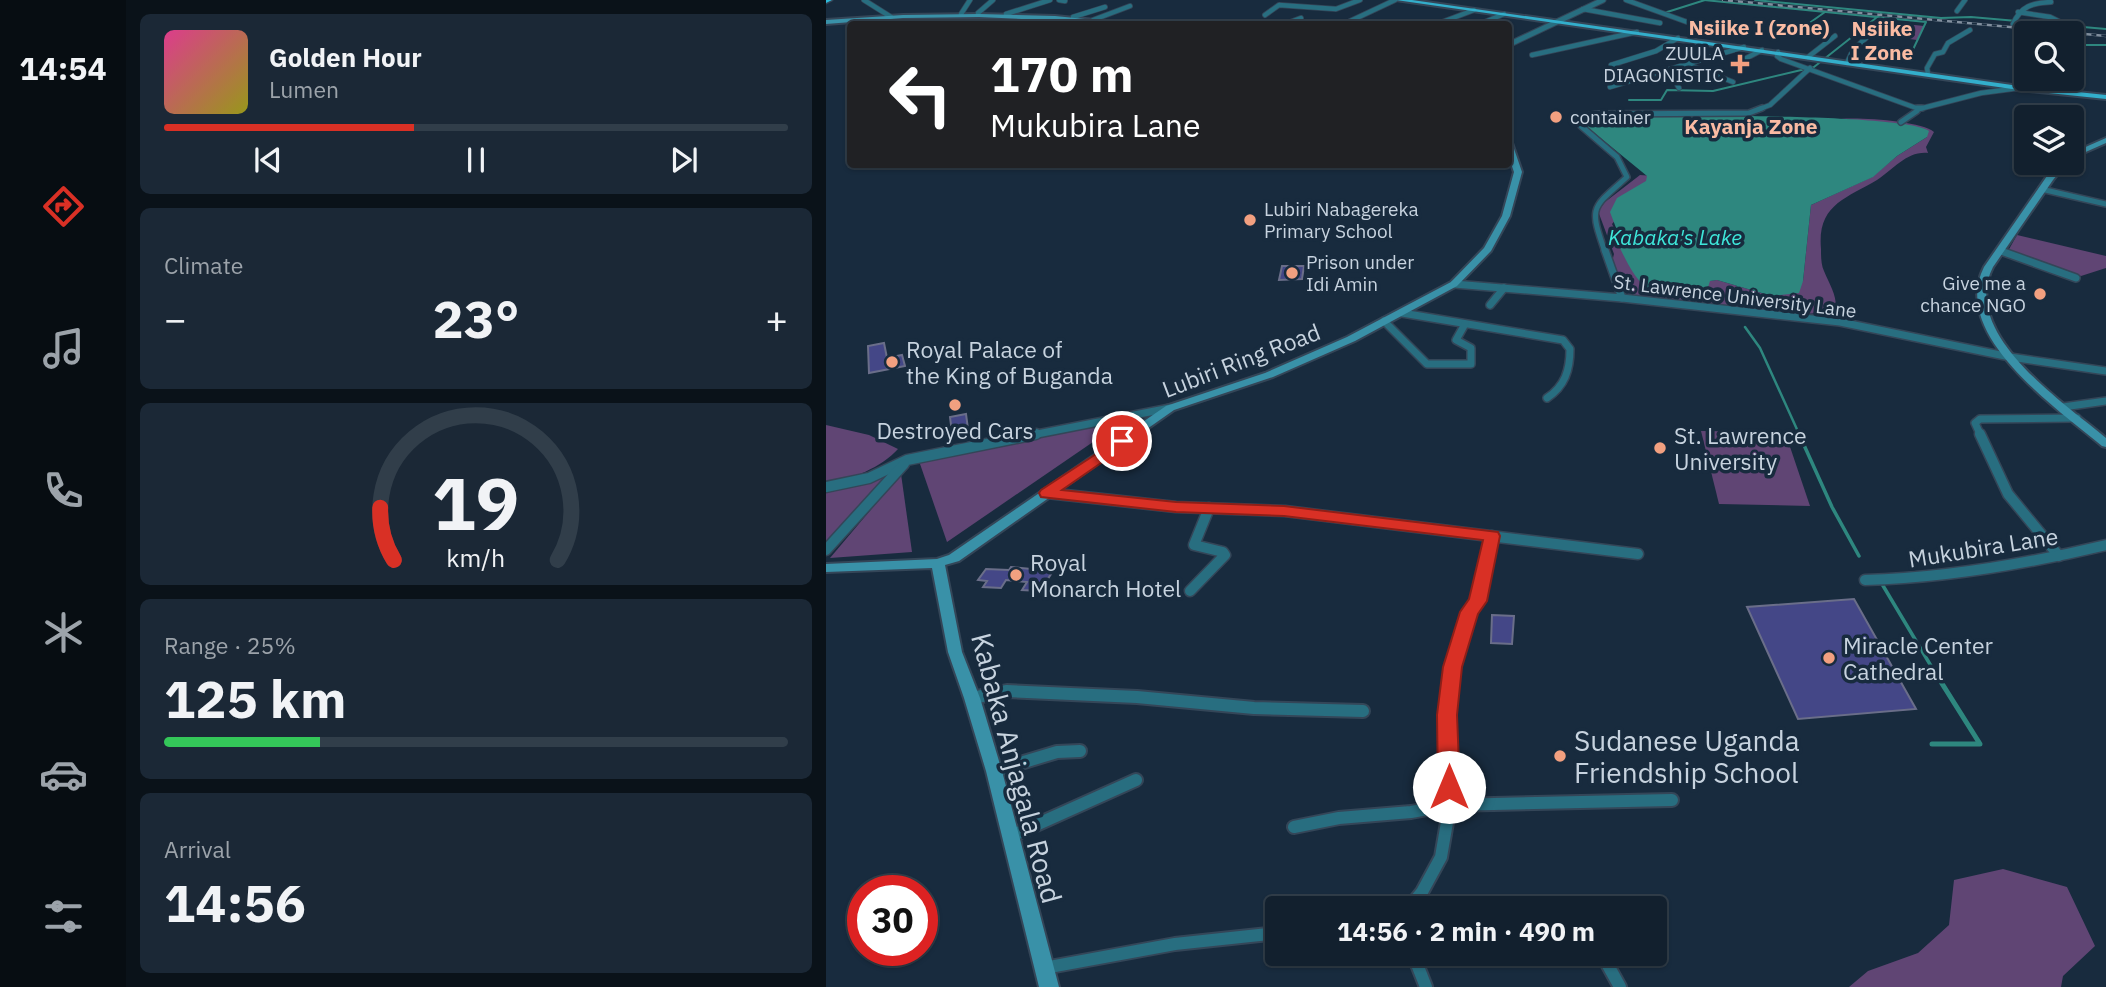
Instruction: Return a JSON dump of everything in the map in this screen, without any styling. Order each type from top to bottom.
[{"type":"main road","points":[[1397,0],[2014,87]]},
{"type":"main road","points":[[826,22],[978,13],[1103,21]]},
{"type":"main road","points":[[2048,91],[2106,97]]},
{"type":"main road","points":[[2084,150],[2106,140]]},
{"type":"main road","name":"Lubiri Ring Road","points":[[826,568],[938,563],[954,558],[1170,408],[1269,375],[1402,313],[1454,284],[1488,249],[1506,216],[1518,172],[1512,155]]},
{"type":"main road","points":[[2053,175],[1986,269],[1981,288],[1984,316],[1999,344],[2010,357],[2106,444]]},
{"type":"main road","points":[[1990,352],[1999,344]]},
{"type":"main road","name":"Kabaka Anjagala Road","points":[[938,563],[955,652],[994,771],[1049,987]]},
{"type":"street","points":[[864,0],[891,17]]},
{"type":"street","points":[[961,14],[970,0]]},
{"type":"street","points":[[978,13],[993,0]]},
{"type":"street","points":[[1006,14],[1050,0]]},
{"type":"street","points":[[1059,0],[1065,1]]},
{"type":"street","points":[[1265,15],[1279,5],[1339,9],[1360,0]]},
{"type":"street","points":[[1351,21],[1397,0]]},
{"type":"street","points":[[1512,43],[1604,0]]},
{"type":"street","points":[[1626,0],[1687,22],[1727,31]]},
{"type":"street","points":[[1957,11],[1965,0]]},
{"type":"street","points":[[2013,22],[2018,12],[2030,3],[2050,0]]},
{"type":"street","points":[[1093,20],[1130,6]]},
{"type":"street","points":[[1073,17],[1105,7]]},
{"type":"street","points":[[1583,9],[1660,23]]},
{"type":"street","points":[[1443,21],[1474,10]]},
{"type":"street","points":[[2018,12],[2050,17],[2058,21]]},
{"type":"street","points":[[1487,21],[1504,14]]},
{"type":"street","points":[[1293,21],[1301,18]]},
{"type":"street","points":[[1928,74],[1927,68],[1935,54],[1944,52],[1948,43],[1970,30]]},
{"type":"street","points":[[1532,55],[1637,32]]},
{"type":"street","points":[[1808,57],[1835,36]]},
{"type":"street","points":[[1622,69],[1611,65],[1657,51],[1678,38]]},
{"type":"street","points":[[1847,63],[1853,50],[1866,38]]},
{"type":"street","points":[[1610,87],[1744,47]]},
{"type":"street","points":[[1737,63],[1762,50]]},
{"type":"street","points":[[1778,52],[1780,59],[1919,109],[1981,93],[2014,89]]},
{"type":"street","points":[[1687,64],[1733,82]]},
{"type":"street","points":[[1622,298],[1593,217],[1594,208],[1624,183],[1626,173],[1617,157],[1581,126],[1579,118],[1596,114],[1722,115],[1754,112],[1770,105],[1810,68]]},
{"type":"street","points":[[1670,71],[1679,88]]},
{"type":"street","points":[[1901,122],[1917,111]]},
{"type":"street","points":[[2041,189],[2106,204]]},
{"type":"street","points":[[2001,251],[2076,278]]},
{"type":"street","name":"St. Lawrence University Lane","points":[[1454,284],[1622,298],[1840,322],[2010,357],[2106,371]]},
{"type":"street","points":[[1490,306],[1504,288]]},
{"type":"street","points":[[1402,313],[1563,340],[1570,349],[1564,384],[1548,398]]},
{"type":"street","points":[[1384,321],[1427,364],[1471,364],[1471,348],[1456,340],[1465,324]]},
{"type":"street","points":[[2063,407],[2106,401]]},
{"type":"street","points":[[826,487],[869,478],[907,460],[1170,408]]},
{"type":"street","points":[[2059,556],[2008,494],[1975,423],[1980,419],[2077,418]]},
{"type":"street","points":[[826,550],[907,460]]},
{"type":"street","points":[[1047,493],[1209,508],[1284,511],[1637,554]]},
{"type":"street","points":[[1190,591],[1225,555],[1223,552],[1194,545],[1209,508]]},
{"type":"street","points":[[1419,896],[1441,857],[1450,805],[1447,715],[1453,667],[1469,612],[1478,601],[1492,536]]},
{"type":"street","name":"Mukubira Lane","points":[[1865,580],[1892,580],[2059,556],[2106,545]]},
{"type":"street","points":[[972,698],[1007,691],[1137,696],[1254,708],[1363,711]]},
{"type":"street","points":[[994,771],[1057,752],[1080,751]]},
{"type":"street","points":[[1010,837],[1093,797],[1136,780]]},
{"type":"street","points":[[1294,827],[1450,805],[1672,800]]},
{"type":"street","points":[[1044,968],[1175,944],[1265,934]]},
{"type":"street","points":[[1418,966],[1426,987]]},
{"type":"street","points":[[1608,966],[1620,987]]},
{"type":"shaded area","points":[[1876,21],[1924,26],[1917,40],[1894,37],[1896,32],[1865,28]]},
{"type":"shaded area","points":[[1841,119],[1875,119],[1904,123],[1934,132],[1926,147],[1928,153],[1907,158],[1844,199],[1829,213],[1824,222],[1821,260],[1834,295],[1836,312],[1803,314],[1635,297],[1628,294],[1612,262],[1614,254],[1598,211],[1605,202],[1640,175],[1654,176],[1612,224],[1621,241],[1659,293],[1707,287],[1709,281],[1717,280],[1772,296],[1803,281],[1811,205],[1872,177],[1897,156],[1927,137],[1901,124]]},
{"type":"shaded area","points":[[2017,235],[2106,256],[2106,268],[2081,276],[2008,251]]},
{"type":"shaded area","points":[[1128,418],[947,542],[919,461]]},
{"type":"shaded area","points":[[826,425],[869,435],[898,449],[865,472],[826,483]]},
{"type":"shaded area","points":[[1701,431],[1785,432],[1810,506],[1719,504]]},
{"type":"shaded area","points":[[901,474],[912,552],[830,558]]},
{"type":"shaded area","points":[[885,477],[826,544],[826,490],[861,485]]},
{"type":"shaded area","points":[[2003,869],[2067,887],[2095,946],[2063,976],[2061,987],[1849,987],[1868,971],[1918,953],[1949,925],[1954,880]]},
{"type":"water","name":"Kabaka's Lake","points":[[1591,116],[1881,121],[1912,125],[1929,131],[1927,137],[1897,156],[1873,177],[1811,205],[1803,281],[1799,293],[1772,296],[1717,280],[1710,281],[1708,287],[1662,292],[1652,290],[1636,277],[1619,246],[1621,241],[1610,212],[1617,198],[1646,181],[1647,176],[1581,122]]},
{"type":"building","name":"Prison under Idi Amin","points":[[1282,266],[1304,266],[1302,279],[1279,280]]},
{"type":"building","points":[[884,343],[887,358],[902,355],[905,366],[869,373],[868,346]]},
{"type":"building","points":[[966,414],[968,429],[952,433],[950,417]]},
{"type":"building","name":"Royal Monarch Hotel","points":[[1011,567],[1053,571],[1040,591],[1022,590],[1027,582],[1006,580],[1001,588],[983,587],[987,581],[978,580],[986,569],[1009,570]]},
{"type":"building","name":"Miracle Center Cathedral","points":[[1854,599],[1916,709],[1798,719],[1747,607]]},
{"type":"building","points":[[1492,615],[1514,616],[1512,644],[1491,643]]},
{"type":"waterway","points":[[1664,13],[1705,0]]},
{"type":"waterway","points":[[1705,0],[1877,17]]},
{"type":"waterway","points":[[1755,0],[1941,18],[1971,17],[2106,29]]},
{"type":"waterway","points":[[1825,12],[1808,24],[1827,28]]},
{"type":"waterway","points":[[1877,17],[1881,14]]},
{"type":"waterway","points":[[1629,100],[1661,100],[1667,90],[1713,91],[1814,67],[1877,17]]},
{"type":"waterway","points":[[1877,17],[1926,22],[1909,58]]},
{"type":"waterway","points":[[2084,45],[2106,45]]},
{"type":"waterway","points":[[1738,286],[1739,302]]},
{"type":"waterway","points":[[1745,327],[1760,348],[1800,436]]},
{"type":"waterway","points":[[1799,434],[1832,507],[1859,556]]},
{"type":"waterway","points":[[1882,584],[1937,676]]},
{"type":"waterway","points":[[1932,744],[1980,744],[1936,674]]},
{"type":"railway","points":[[1723,0],[2106,36]]},
{"type":"place","name":"ZUULA DIAGONISTIC","points":[[1740,64]]},
{"type":"place","name":"container","points":[[1556,117]]},
{"type":"place","name":"Lubiri Nabagereka Primary School","points":[[1250,220]]},
{"type":"place","name":"Prison under Idi Amin","points":[[1292,273]]},
{"type":"place","name":"Give me a chance NGO","points":[[2040,294]]},
{"type":"place","name":"Royal Palace of the King of Buganda","points":[[892,362]]},
{"type":"place","name":"Destroyed Cars","points":[[955,405]]},
{"type":"place","name":"St. Lawrence University","points":[[1660,448]]},
{"type":"place","name":"Royal Monarch Hotel","points":[[1016,575]]},
{"type":"place","name":"Miracle Center Cathedral","points":[[1829,658]]},
{"type":"place","name":"Sudanese Uganda Friendship School","points":[[1560,756]]},
{"type":"district","name":"Nsiike I (zone)","points":[[1759,27]]},
{"type":"district","name":"Nsiike I Zone","points":[[1882,40]]},
{"type":"district","name":"Kayanja Zone","points":[[1751,126]]},
{"type":"route","points":[[1122,441],[1047,493],[1176,507],[1284,511],[1492,536],[1478,601],[1469,612],[1453,667],[1447,715],[1449,787]]}]
